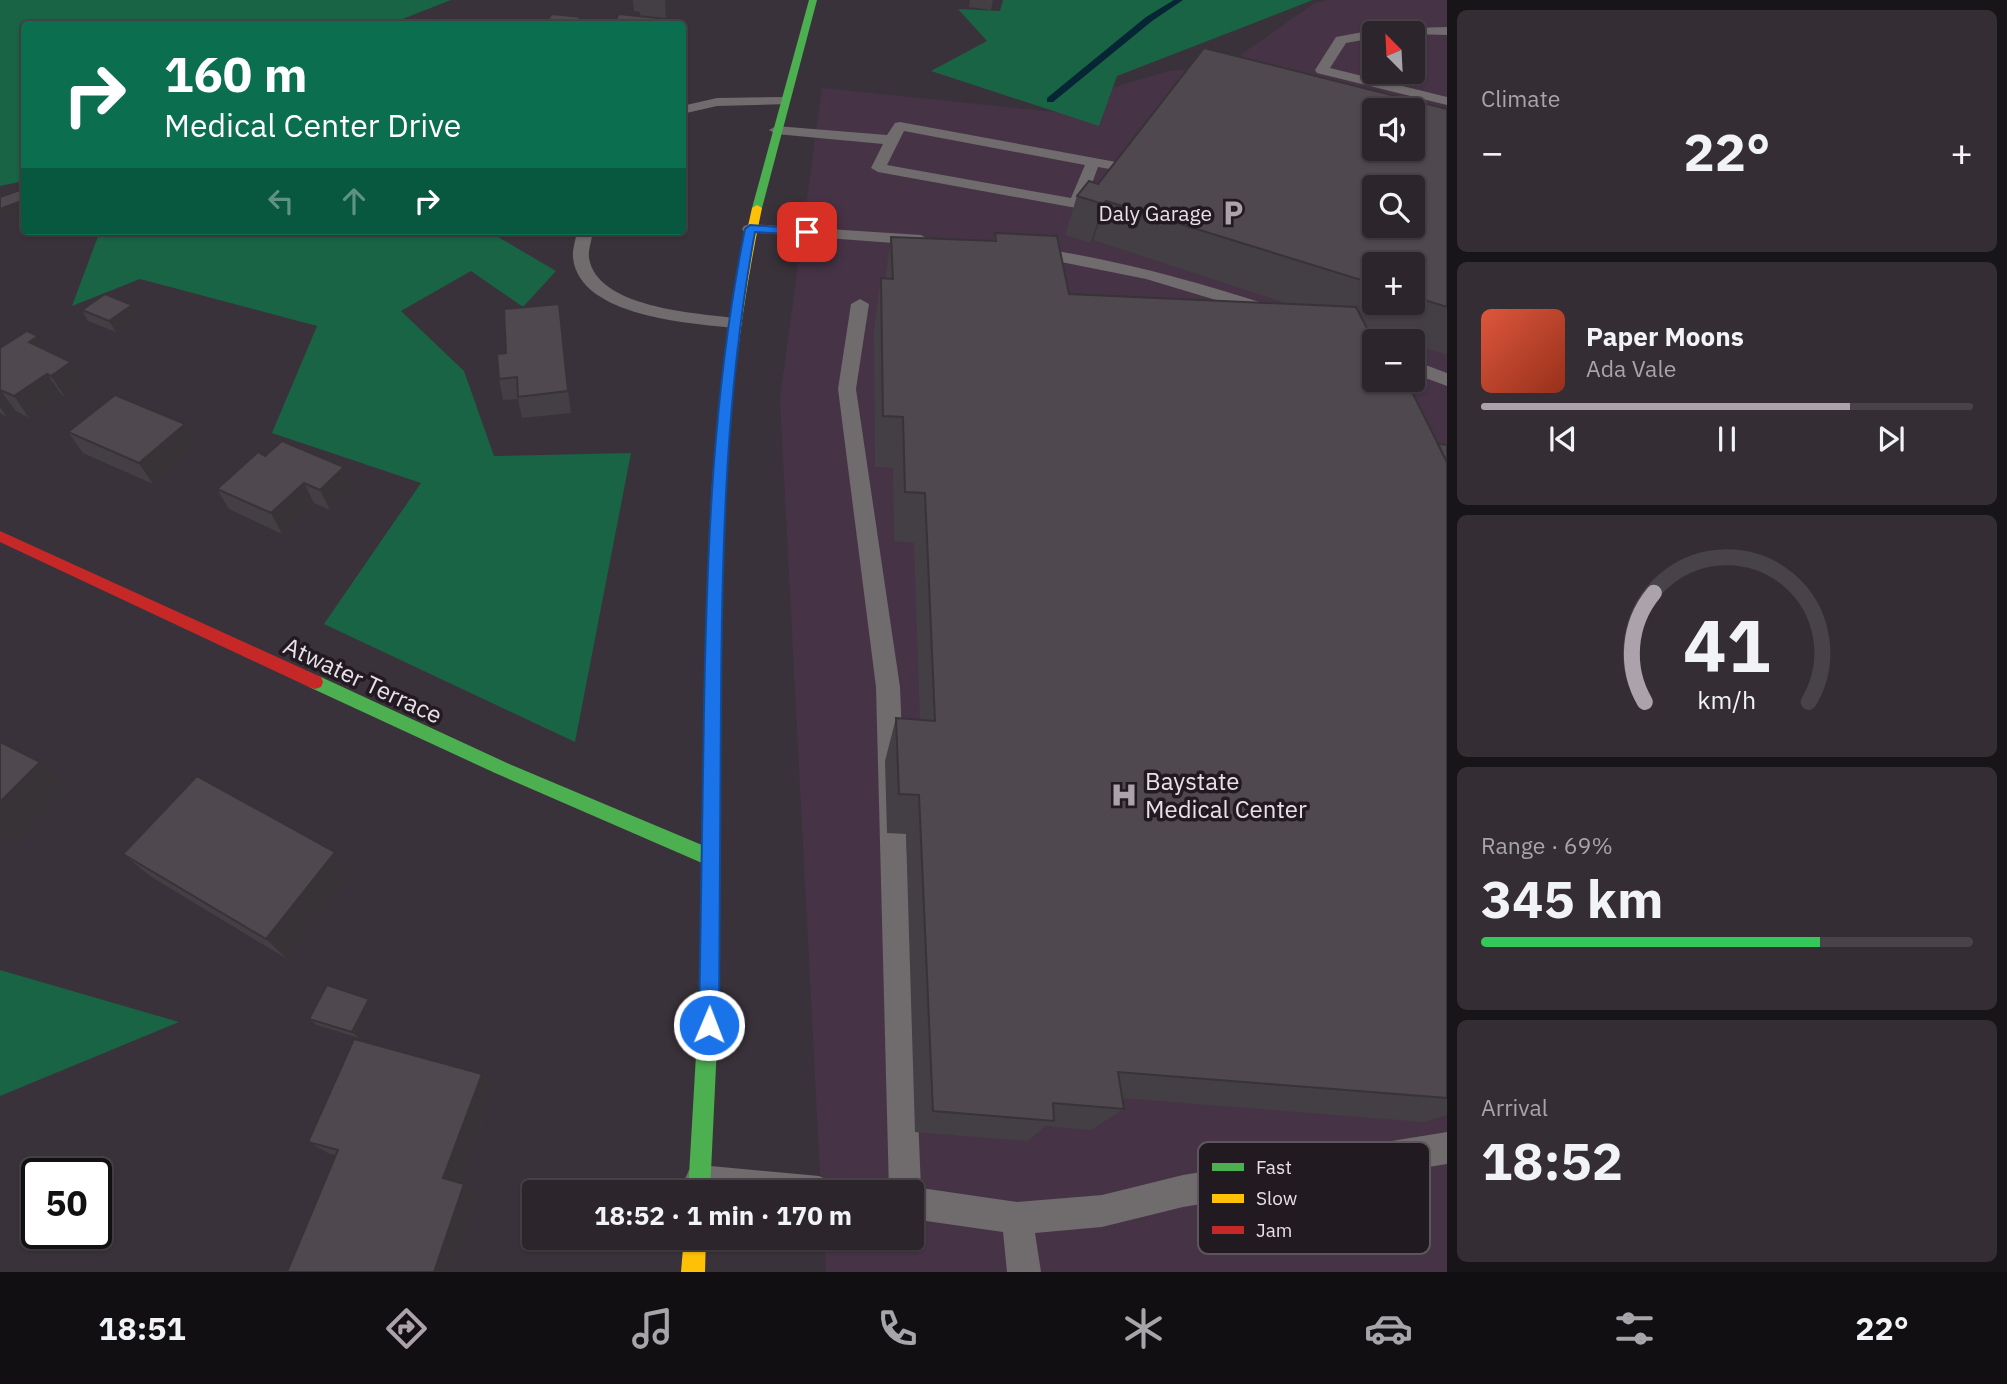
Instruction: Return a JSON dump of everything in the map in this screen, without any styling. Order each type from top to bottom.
[{"type":"main road","points":[[699,1180],[709,1025],[714,579],[721,431],[734,323],[750,229],[813,0]]},
{"type":"main road","name":"Atwater Terrace","points":[[0,536],[501,768],[711,858]]},
{"type":"main road","points":[[693,1272],[694,1250]]},
{"type":"lane","points":[[1425,32],[1447,31]]},
{"type":"lane","points":[[1362,36],[1341,40],[1322,70],[1362,80]]},
{"type":"lane","points":[[1378,84],[1447,101]]},
{"type":"lane","points":[[686,109],[717,102],[784,101]]},
{"type":"lane","points":[[1098,207],[878,168],[900,126],[1127,169]]},
{"type":"lane","points":[[776,130],[892,140]]},
{"type":"lane","points":[[1077,203],[1093,162]]},
{"type":"lane","points":[[750,229],[937,242]]},
{"type":"lane","points":[[584,235],[579,247],[586,274],[600,292],[628,304],[666,313],[734,323]]},
{"type":"lane","points":[[1012,249],[1116,265],[1281,315]]},
{"type":"lane","points":[[860,304],[847,389],[888,687],[905,1180]]},
{"type":"lane","points":[[1425,371],[1447,380]]},
{"type":"lane","points":[[924,1205],[1017,1218],[1102,1211],[1198,1189]]},
{"type":"lane","points":[[1017,1218],[1024,1272]]},
{"type":"shaded area","name":"Baystate Medical Center","points":[[1328,0],[1447,0],[1447,1272],[826,1272],[825,1250],[924,1250],[924,1180],[820,1180],[780,399],[822,88],[1073,114],[1105,90],[1169,71],[1226,65],[1315,3]]},
{"type":"green space","points":[[0,0],[451,0],[398,21],[21,21],[21,182],[0,186]]},
{"type":"green space","points":[[1003,0],[1313,0],[1117,76],[1099,126],[931,71],[987,41],[958,9],[1000,11]]},
{"type":"green space","points":[[99,235],[495,235],[556,271],[523,307],[471,271],[401,311],[464,371],[494,456],[631,453],[575,742],[324,624],[421,483],[272,433],[317,326],[140,279],[72,306]]},
{"type":"green space","points":[[0,970],[179,1022],[0,1096]]},
{"type":"building","points":[[552,14],[581,17],[578,21],[546,21]]},
{"type":"building","points":[[619,14],[657,18],[655,21],[615,21]]},
{"type":"building","name":"Daly Garage","points":[[1204,48],[1403,98],[1362,98],[1362,161],[1425,161],[1425,103],[1447,109],[1447,307],[1425,300],[1425,252],[1362,252],[1362,280],[1106,201],[1103,204],[1077,196],[1089,181],[1098,184]]},
{"type":"building","points":[[21,191],[21,201],[0,209],[0,197]]},
{"type":"building","points":[[995,233],[1057,236],[1069,294],[1356,307],[1367,329],[1362,329],[1362,392],[1412,392],[1447,462],[1447,1098],[1118,1072],[1124,1109],[1053,1103],[1054,1121],[933,1111],[919,795],[899,794],[896,718],[935,721],[925,493],[905,492],[903,417],[883,416],[881,278],[893,279],[891,237],[996,241]]},
{"type":"building","points":[[105,294],[132,305],[109,321],[82,310]]},
{"type":"building","points":[[559,304],[568,391],[518,397],[517,377],[499,379],[497,354],[506,353],[504,309]]},
{"type":"building","points":[[27,331],[38,336],[29,342],[71,362],[14,396],[0,390],[0,348]]},
{"type":"building","points":[[115,395],[185,424],[139,463],[68,432]]},
{"type":"building","points":[[282,441],[344,467],[320,490],[304,483],[271,513],[217,489],[258,452],[265,456]]},
{"type":"building","points":[[1438,444],[1447,445],[1447,462]]},
{"type":"building","points":[[0,742],[40,762],[0,802]]},
{"type":"building","points":[[197,776],[335,852],[266,939],[123,854]]},
{"type":"building","points":[[327,985],[369,999],[352,1032],[309,1019]]},
{"type":"building","points":[[354,1039],[482,1074],[443,1178],[464,1184],[434,1272],[287,1272],[338,1150],[308,1142]]},
{"type":"waterway","points":[[1050,100],[1149,19],[1179,0]]},
{"type":"traffic: fast","points":[[757,208],[813,0]]},
{"type":"traffic: fast","points":[[700,1180],[709,1004],[715,564]]},
{"type":"traffic: fast","points":[[315,682],[501,768],[711,858]]},
{"type":"traffic: slow","points":[[715,564],[718,474],[726,385],[739,296],[757,208]]},
{"type":"traffic: slow","points":[[693,1272],[694,1250]]},
{"type":"traffic: jam","points":[[0,536],[315,682]]},
{"type":"place","name":"Daly Garage","points":[[1233,213]]},
{"type":"place","name":"Baystate Medical Center","points":[[1124,795]]},
{"type":"route","points":[[709,1025],[714,579],[721,431],[737,295],[750,229],[807,232]]}]
